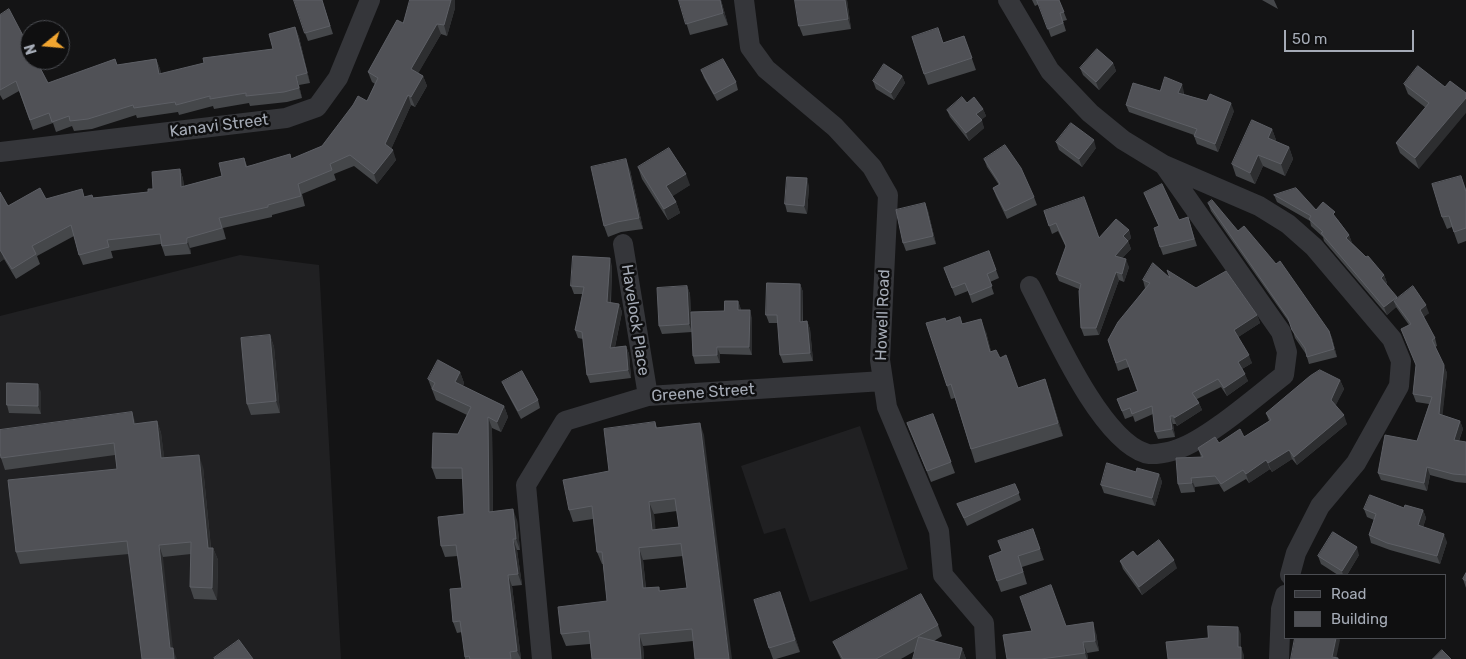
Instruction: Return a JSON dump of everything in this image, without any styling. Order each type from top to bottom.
[{"type":"street","name":"Kanavi Street","points":[[0,152],[286,118],[317,106],[338,78],[370,0]]},
{"type":"street","name":"Howell Road","points":[[744,0],[750,47],[766,69],[835,127],[872,167],[888,195],[880,360],[886,407],[939,531],[943,574],[984,623],[986,659]]},
{"type":"street","points":[[1008,0],[1050,71],[1090,113],[1123,140],[1164,165],[1259,206],[1288,224],[1314,247],[1392,339],[1401,361],[1399,386],[1356,463],[1320,506],[1296,553],[1290,574]]},
{"type":"street","points":[[1030,286],[1078,380],[1103,418],[1124,441],[1146,454],[1178,449],[1208,432],[1284,375],[1287,352],[1281,332],[1164,165]]},
{"type":"street","name":"Havelock Place","points":[[623,244],[648,396]]},
{"type":"street","name":"Greene Street","points":[[542,659],[526,485],[565,421],[648,396],[883,381]]},
{"type":"street","points":[[1279,659],[1281,609],[1284,598]]},
{"type":"shaded area","points":[[240,255],[319,265],[341,659],[0,659],[0,316]]},
{"type":"shaded area","points":[[860,426],[908,569],[810,602],[785,528],[764,534],[741,466]]},
{"type":"building","points":[[294,0],[322,0],[330,26],[305,33]]},
{"type":"building","points":[[410,0],[451,0],[444,25],[437,24],[411,69],[423,76],[411,97],[408,95],[385,144],[393,150],[374,174],[350,155],[330,164],[332,170],[298,184],[301,196],[268,205],[268,207],[219,218],[222,228],[187,238],[187,243],[162,246],[160,234],[107,240],[109,247],[79,255],[71,225],[32,246],[36,254],[12,269],[0,250],[0,192],[8,206],[40,188],[46,199],[82,189],[84,197],[92,195],[93,198],[148,192],[148,189],[153,189],[152,172],[180,169],[181,187],[222,176],[219,163],[244,158],[246,167],[290,154],[291,159],[322,146],[358,96],[367,101],[378,78],[368,72],[397,20],[403,23]]},
{"type":"building","points":[[679,0],[720,0],[723,13],[686,24]]},
{"type":"building","points":[[795,0],[845,0],[848,19],[799,26]]},
{"type":"building","points":[[1037,0],[1059,0],[1064,12],[1060,13],[1063,23],[1048,29]]},
{"type":"building","points":[[9,9],[20,30],[20,70],[41,70],[48,83],[115,59],[117,65],[156,59],[159,74],[204,63],[203,58],[273,49],[269,34],[295,27],[307,73],[296,76],[299,88],[284,92],[246,96],[246,93],[210,99],[210,96],[176,105],[175,102],[134,108],[133,105],[88,119],[70,121],[69,116],[52,122],[49,113],[30,120],[16,81],[0,90],[0,15]]},
{"type":"building","points":[[938,28],[943,43],[964,36],[972,58],[924,74],[912,37]]},
{"type":"building","points":[[1097,49],[1113,63],[1096,82],[1080,68]]},
{"type":"building","points":[[723,59],[736,82],[714,94],[701,70]]},
{"type":"building","points":[[884,64],[902,76],[891,93],[873,81]]},
{"type":"building","points":[[1418,66],[1445,87],[1450,81],[1466,93],[1466,98],[1415,158],[1396,143],[1429,103],[1404,84]]},
{"type":"building","points":[[1165,77],[1182,84],[1178,93],[1207,101],[1210,94],[1231,103],[1215,144],[1194,136],[1197,129],[1126,105],[1133,83],[1160,91]]},
{"type":"building","points":[[962,97],[967,103],[974,97],[983,109],[976,114],[982,120],[966,133],[947,110]]},
{"type":"building","points":[[1252,120],[1272,129],[1268,138],[1289,147],[1281,164],[1258,155],[1250,173],[1232,164]]},
{"type":"building","points":[[1071,123],[1094,140],[1079,159],[1056,142]]},
{"type":"building","points":[[1005,145],[1021,168],[1034,197],[1005,211],[993,188],[1000,184],[984,159]]},
{"type":"building","points":[[669,148],[686,174],[666,186],[676,202],[664,209],[638,167]]},
{"type":"building","points":[[626,159],[639,218],[604,226],[591,167]]},
{"type":"building","points":[[1461,176],[1466,192],[1466,228],[1454,232],[1449,216],[1442,217],[1432,184]]},
{"type":"building","points":[[787,177],[807,178],[804,206],[785,204]]},
{"type":"building","points":[[1162,184],[1179,220],[1188,217],[1194,239],[1160,247],[1154,228],[1159,226],[1144,193]]},
{"type":"building","points":[[1296,188],[1316,210],[1323,202],[1335,212],[1333,214],[1349,235],[1346,238],[1366,257],[1368,256],[1384,275],[1381,278],[1397,297],[1384,307],[1321,233],[1323,232],[1309,219],[1311,216],[1274,195]]},
{"type":"building","points":[[1084,197],[1099,238],[1116,219],[1129,230],[1123,236],[1128,241],[1115,256],[1126,259],[1122,274],[1116,272],[1096,328],[1081,328],[1079,291],[1081,284],[1056,274],[1066,246],[1056,223],[1049,226],[1044,211]]},
{"type":"building","points":[[1212,200],[1238,231],[1244,226],[1276,264],[1280,261],[1329,331],[1334,349],[1307,357],[1305,348],[1292,330],[1288,318],[1208,203]]},
{"type":"building","points":[[925,203],[933,236],[903,243],[896,210]]},
{"type":"building","points":[[989,251],[996,270],[987,274],[992,286],[970,295],[965,283],[952,288],[944,268]]},
{"type":"building","points":[[573,256],[610,258],[607,302],[619,304],[610,348],[626,346],[628,370],[587,375],[582,332],[575,330],[584,287],[571,286]]},
{"type":"building","points":[[1153,263],[1170,278],[1167,270],[1196,288],[1226,271],[1257,315],[1234,330],[1249,355],[1238,362],[1245,374],[1224,388],[1218,379],[1192,393],[1199,403],[1174,418],[1174,416],[1170,416],[1172,429],[1155,432],[1152,406],[1132,414],[1130,408],[1122,411],[1117,399],[1138,391],[1126,359],[1116,363],[1108,340],[1118,322],[1150,283],[1143,280]]},
{"type":"building","points":[[767,283],[800,284],[800,322],[807,321],[810,353],[780,355],[777,315],[766,315]]},
{"type":"building","points":[[687,286],[689,324],[659,326],[657,288]]},
{"type":"building","points":[[1413,286],[1426,305],[1420,310],[1435,338],[1432,340],[1444,365],[1439,414],[1460,421],[1454,440],[1466,442],[1466,475],[1453,474],[1427,467],[1424,483],[1378,473],[1385,435],[1417,441],[1432,397],[1413,394],[1416,365],[1401,329],[1411,324],[1394,301]]},
{"type":"building","points":[[725,301],[738,301],[738,310],[750,310],[749,347],[717,347],[717,355],[693,356],[691,312],[724,311]]},
{"type":"building","points":[[960,317],[962,324],[981,319],[990,352],[996,350],[1000,358],[1006,355],[1018,388],[1045,379],[1058,423],[971,449],[951,384],[947,386],[926,323],[945,318],[946,321]]},
{"type":"building","points":[[270,335],[276,401],[247,404],[241,338]]},
{"type":"building","points":[[438,360],[460,372],[455,382],[504,406],[497,422],[488,417],[489,512],[513,509],[516,539],[513,539],[518,574],[508,575],[517,651],[510,652],[511,659],[470,659],[469,656],[465,657],[460,621],[453,622],[450,589],[462,588],[456,545],[441,546],[438,517],[464,514],[462,468],[432,468],[433,433],[458,434],[471,407],[432,389],[435,383],[428,379]]},
{"type":"building","points":[[1320,370],[1340,380],[1331,400],[1344,415],[1294,457],[1289,450],[1268,463],[1266,460],[1246,474],[1243,470],[1221,484],[1215,476],[1191,478],[1192,483],[1178,484],[1176,458],[1203,457],[1198,448],[1215,437],[1219,443],[1240,429],[1244,437],[1271,420],[1266,413],[1310,376]]},
{"type":"building","points":[[522,371],[538,400],[518,411],[502,382]]},
{"type":"building","points":[[7,383],[38,384],[38,406],[7,405]]},
{"type":"building","points":[[132,412],[134,424],[157,421],[161,458],[199,455],[208,548],[213,548],[212,588],[190,587],[191,542],[159,545],[170,648],[173,648],[174,659],[142,659],[127,541],[16,552],[8,480],[117,469],[114,443],[1,458],[0,430]]},
{"type":"building","points":[[933,414],[951,462],[927,471],[907,423]]},
{"type":"building","points":[[655,422],[656,428],[700,423],[729,659],[695,659],[692,629],[639,634],[641,659],[592,659],[589,631],[561,634],[558,607],[607,601],[602,552],[597,552],[592,506],[569,510],[563,480],[609,471],[604,429]],"holes":[[[675,499],[679,527],[652,530],[649,502]],[[681,544],[687,588],[659,591],[659,587],[643,588],[639,548]]]},
{"type":"building","points":[[1107,463],[1136,472],[1137,468],[1159,474],[1152,498],[1101,485]]},
{"type":"building","points":[[1015,484],[1019,493],[964,518],[957,504]]},
{"type":"building","points":[[1370,495],[1404,508],[1405,505],[1423,510],[1418,525],[1444,534],[1437,556],[1387,543],[1369,535],[1376,514],[1364,509]]},
{"type":"building","points":[[1033,529],[1040,549],[1018,556],[1023,572],[997,581],[989,556],[1002,551],[998,541]]},
{"type":"building","points":[[1333,532],[1357,547],[1342,571],[1318,556]]},
{"type":"building","points":[[1159,540],[1174,560],[1139,587],[1120,561],[1133,551],[1137,556]]},
{"type":"building","points":[[1051,585],[1066,626],[1093,622],[1095,641],[1083,642],[1085,653],[1041,659],[1007,659],[1003,635],[1032,631],[1020,597]]},
{"type":"building","points":[[780,592],[795,640],[769,648],[754,600]]},
{"type":"building","points":[[921,594],[938,625],[876,659],[843,659],[833,642]]},
{"type":"building","points":[[1208,626],[1238,627],[1238,647],[1241,647],[1241,659],[1168,659],[1166,642],[1208,638]]},
{"type":"building","points":[[919,637],[962,648],[959,659],[913,659]]},
{"type":"building","points":[[1295,639],[1336,639],[1332,657],[1338,659],[1291,659]]},
{"type":"building","points":[[239,640],[253,659],[214,658]]},
{"type":"building","points":[[1442,650],[1451,659],[1433,659]]}]
